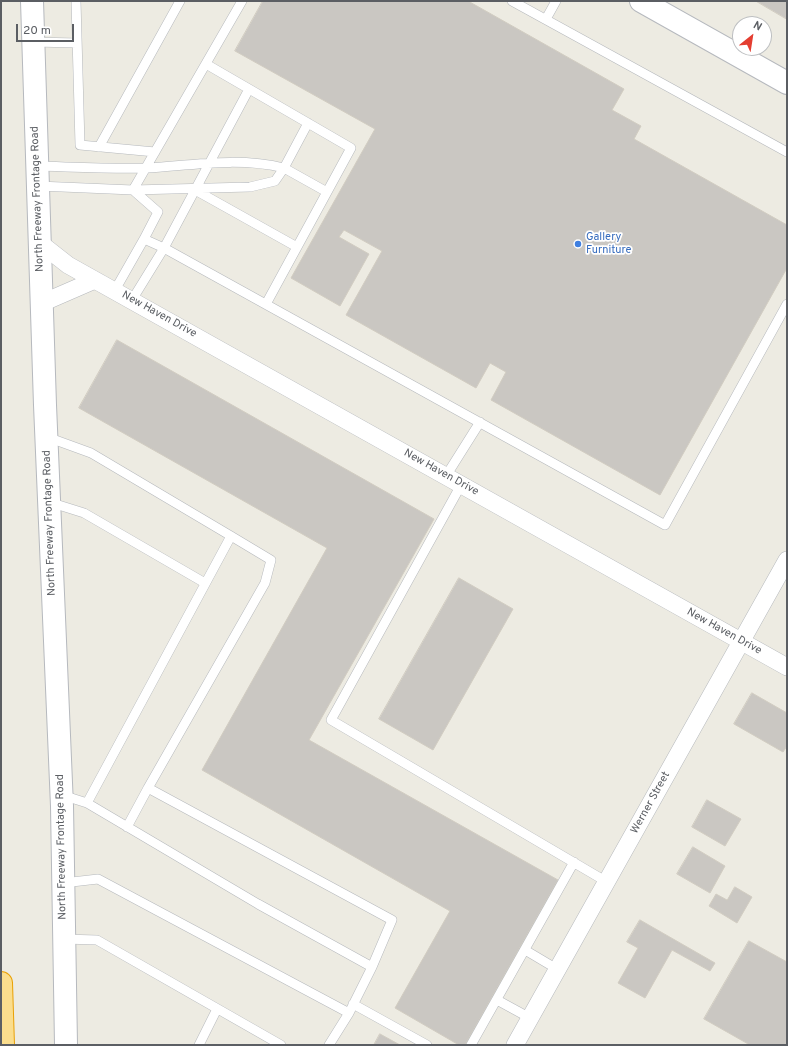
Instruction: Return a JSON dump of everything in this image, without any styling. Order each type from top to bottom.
[{"type":"highway","points":[[1,983],[3,1045]]},
{"type":"main road","name":"North Freeway Frontage Road","points":[[32,1],[49,502],[62,795],[63,939],[66,1045]]},
{"type":"main road","points":[[652,4],[787,83]]},
{"type":"street","name":"New Haven Drive","points":[[40,242],[68,265],[787,667]]},
{"type":"street","points":[[42,303],[95,280]]},
{"type":"street","name":"Werner Street","points":[[515,1045],[787,560]]},
{"type":"lane","points":[[76,1],[80,145],[155,152]]},
{"type":"lane","points":[[99,147],[180,1]]},
{"type":"lane","points":[[133,190],[242,1]]},
{"type":"lane","points":[[512,1],[787,152]]},
{"type":"lane","points":[[546,19],[556,1]]},
{"type":"lane","points":[[33,42],[77,43]]},
{"type":"lane","points":[[206,64],[351,148],[266,304]]},
{"type":"lane","points":[[132,300],[164,248],[249,89]]},
{"type":"lane","points":[[38,176],[133,190],[250,188],[275,181],[284,168],[308,123]]},
{"type":"lane","points":[[38,176],[209,163],[262,163],[284,168],[327,192]]},
{"type":"lane","points":[[115,290],[158,212],[133,190]]},
{"type":"lane","points":[[195,190],[297,247]]},
{"type":"lane","points":[[144,239],[164,248],[665,525],[787,304]]},
{"type":"lane","points":[[446,476],[480,422]]},
{"type":"lane","points":[[47,437],[91,452],[271,560],[265,583],[127,827]]},
{"type":"lane","points":[[462,485],[331,720],[606,882]]},
{"type":"lane","points":[[49,502],[84,514],[205,583]]},
{"type":"lane","points":[[87,803],[231,536]]},
{"type":"lane","points":[[148,788],[392,920],[372,967],[349,1013],[330,1045]]},
{"type":"lane","points":[[62,795],[87,803],[258,904],[372,967]]},
{"type":"lane","points":[[471,1045],[574,862]]},
{"type":"lane","points":[[63,883],[98,879],[349,1013]]},
{"type":"lane","points":[[63,939],[97,940],[281,1045]]},
{"type":"lane","points":[[525,950],[557,969]]},
{"type":"lane","points":[[497,1000],[530,1018]]},
{"type":"lane","points":[[353,1004],[427,1045]]},
{"type":"lane","points":[[200,1045],[217,1009]]},
{"type":"building","name":"Gallery Furniture","points":[[263,1],[468,1],[624,89],[612,110],[641,126],[634,139],[787,225],[787,268],[660,495],[491,400],[506,372],[490,363],[476,388],[346,315],[382,251],[344,230],[339,237],[369,254],[340,306],[291,278],[375,129],[235,51]]},
{"type":"building","points":[[756,1],[787,1],[787,19]]},
{"type":"building","points":[[117,340],[434,519],[309,740],[558,880],[465,1045],[459,1045],[395,1008],[450,911],[202,770],[327,548],[79,408]]},
{"type":"building","points":[[459,578],[513,609],[433,750],[379,719]]},
{"type":"building","points":[[752,693],[787,713],[787,746],[783,752],[734,724]]},
{"type":"building","points":[[707,800],[741,819],[725,846],[692,827]]},
{"type":"building","points":[[693,847],[725,866],[710,893],[677,874]]},
{"type":"building","points":[[735,887],[752,897],[737,923],[709,906],[716,894],[727,900]]},
{"type":"building","points":[[640,920],[715,963],[710,971],[672,950],[645,998],[618,983],[638,948],[627,942]]},
{"type":"building","points":[[749,941],[787,962],[787,1045],[750,1045],[704,1019]]},
{"type":"building","points":[[380,1034],[400,1045],[374,1045]]},
{"type":"place","name":"Gallery Furniture","points":[[578,244]]}]
